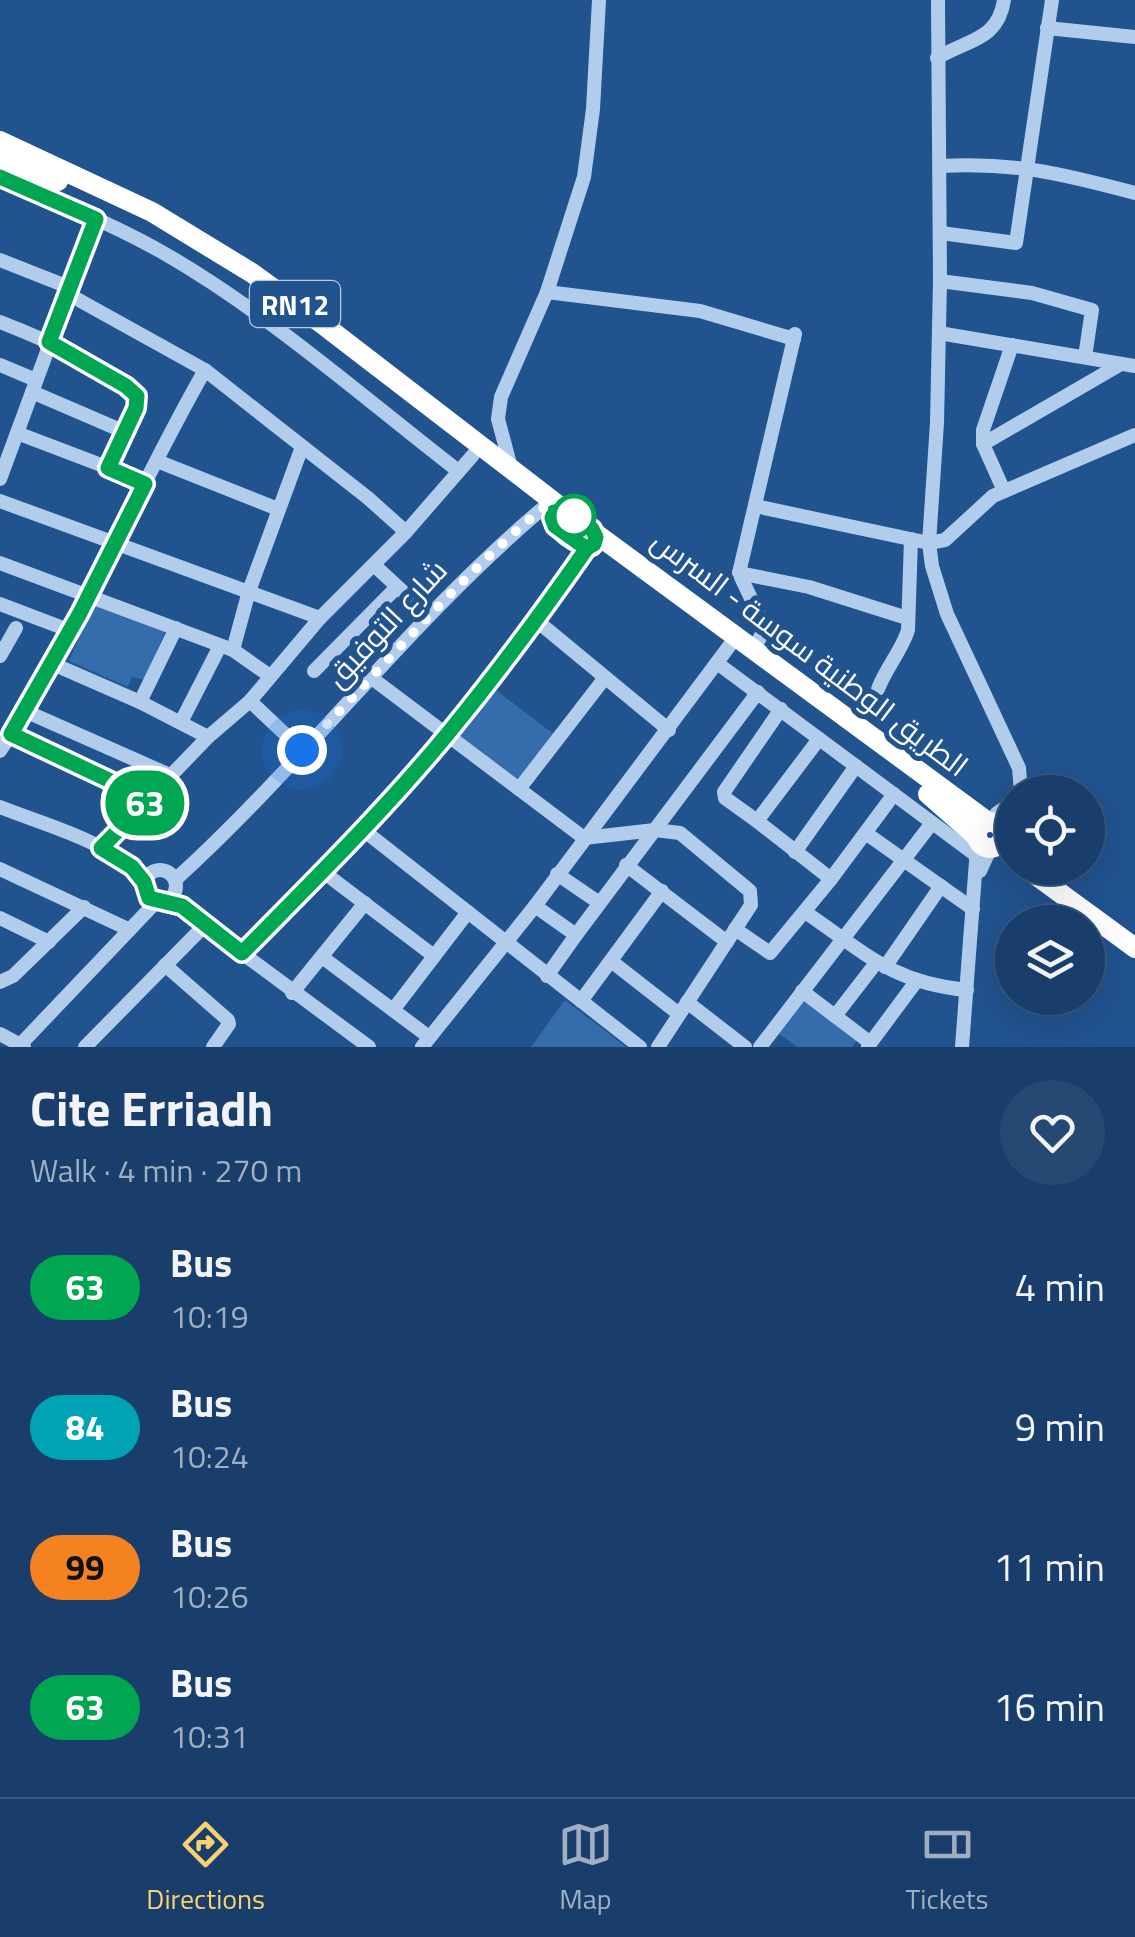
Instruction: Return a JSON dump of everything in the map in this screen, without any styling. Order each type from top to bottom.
[{"type":"highway","name":"RN12","points":[[0,141],[152,212],[252,273],[507,466],[591,542]]},
{"type":"highway","name":"RN12","points":[[0,156],[122,212],[247,283],[321,336],[465,463],[553,511]]},
{"type":"highway","name":"الطريق الوطنية سوسة - السرس","points":[[591,542],[919,787],[993,836]]},
{"type":"highway","name":"الطريق الوطنية سوسة - السرس","points":[[591,542],[754,649],[993,836]]},
{"type":"highway","points":[[1049,885],[1135,948]]},
{"type":"highway","points":[[1069,885],[1135,935]]},
{"type":"street","points":[[507,466],[509,460],[498,419],[500,398],[547,292],[584,177],[593,109],[599,0]]},
{"type":"street","points":[[938,0],[941,233],[932,566],[947,614],[1020,775]]},
{"type":"street","points":[[938,58],[994,28],[1001,20],[1004,0]]},
{"type":"street","points":[[941,233],[1016,243],[1052,0]]},
{"type":"street","points":[[1048,28],[1135,37]]},
{"type":"street","points":[[941,166],[1027,167],[1135,193]]},
{"type":"street","points":[[0,177],[167,255],[465,463],[406,532],[320,618],[250,701],[208,737],[101,848]]},
{"type":"street","points":[[0,479],[96,219]]},
{"type":"street","points":[[0,260],[69,291],[206,370],[406,532]]},
{"type":"street","points":[[940,281],[1032,293],[1092,310],[1085,357]]},
{"type":"street","points":[[547,292],[700,311],[795,337],[739,574],[764,628],[754,649]]},
{"type":"street","points":[[0,322],[49,342],[137,396],[136,408],[108,468]]},
{"type":"street","points":[[939,333],[1128,364]]},
{"type":"street","points":[[1004,491],[983,444],[983,430],[1012,345]]},
{"type":"street","points":[[983,444],[1128,364]]},
{"type":"street","points":[[0,365],[125,432]]},
{"type":"street","points":[[0,751],[71,631],[206,370]]},
{"type":"street","points":[[17,434],[145,484]]},
{"type":"street","points":[[755,506],[930,543],[945,540],[993,496],[1135,435]]},
{"type":"street","points":[[181,722],[226,648],[302,447]]},
{"type":"street","points":[[156,461],[278,509]]},
{"type":"street","points":[[0,501],[320,618]]},
{"type":"street","name":"شارع التوفيق","points":[[160,886],[191,866],[474,569],[553,511]]},
{"type":"street","points":[[878,690],[888,662],[904,643],[911,539]]},
{"type":"street","points":[[242,953],[448,734],[537,621],[591,542]]},
{"type":"street","points":[[0,562],[226,648],[270,676]]},
{"type":"street","points":[[374,565],[429,616]]},
{"type":"street","points":[[739,574],[809,587],[907,618]]},
{"type":"street","points":[[314,671],[396,588]]},
{"type":"street","points":[[0,604],[71,631]]},
{"type":"street","points":[[537,621],[669,730]]},
{"type":"street","points":[[0,656],[16,628]]},
{"type":"street","points":[[140,702],[176,628]]},
{"type":"street","points":[[322,957],[393,1010],[426,1042],[535,906],[730,644]]},
{"type":"street","points":[[717,663],[932,823],[993,836],[976,881],[962,1047]]},
{"type":"street","points":[[53,664],[208,737]]},
{"type":"street","points":[[373,679],[584,838],[654,830],[680,833],[750,890],[751,905],[658,1047]]},
{"type":"street","points":[[519,788],[604,679]]},
{"type":"street","points":[[547,976],[598,902],[758,692]]},
{"type":"street","points":[[250,701],[302,750]]},
{"type":"street","points":[[781,709],[724,792],[726,798],[830,879]]},
{"type":"street","points":[[25,711],[172,776]]},
{"type":"street","points":[[11,734],[149,799]]},
{"type":"street","points":[[757,821],[819,739]]},
{"type":"street","points":[[794,852],[856,766]]},
{"type":"street","points":[[626,865],[731,935],[770,953],[894,794]]},
{"type":"street","points":[[0,807],[101,848],[132,867],[366,1046]]},
{"type":"street","points":[[768,1044],[802,991],[932,823]]},
{"type":"street","points":[[362,829],[640,1047]]},
{"type":"street","points":[[866,834],[973,909]]},
{"type":"street","points":[[0,869],[128,928]]},
{"type":"street","points":[[322,871],[434,956]]},
{"type":"street","points":[[558,874],[598,902]]},
{"type":"street","points":[[0,1034],[21,1046],[142,913],[160,886]]},
{"type":"street","points":[[835,1016],[941,886]]},
{"type":"street","points":[[581,1002],[662,891]]},
{"type":"street","points":[[292,993],[365,903]]},
{"type":"street","points":[[535,906],[576,936]]},
{"type":"street","points":[[0,982],[14,976],[84,907]]},
{"type":"street","points":[[393,1010],[468,912]]},
{"type":"street","points":[[805,912],[880,965],[915,982],[967,990]]},
{"type":"street","points":[[0,918],[49,942]]},
{"type":"street","points":[[84,1047],[206,924]]},
{"type":"street","points":[[611,962],[745,1047]]},
{"type":"street","points":[[166,965],[228,1020],[213,1047]]},
{"type":"street","points":[[802,991],[869,1046],[915,982]]},
{"type":"shaded area","points":[[94,603],[165,632],[145,680],[132,677],[128,687],[69,661]]},
{"type":"shaded area","points":[[492,687],[555,735],[519,783],[461,737],[459,725]]},
{"type":"shaded area","points":[[802,998],[858,1039],[852,1047],[797,1047],[777,1032]]},
{"type":"shaded area","points":[[565,1000],[626,1047],[531,1047]]},
{"type":"bus line","name":"63","points":[[0,177],[96,219],[49,342],[137,396],[136,408],[108,468],[145,484],[118,543],[11,734],[149,799],[101,848],[132,867],[144,882],[149,898],[182,906],[242,953],[448,734],[537,621],[587,548],[592,547],[596,537],[592,529],[562,509],[554,512],[555,526],[583,546]]},
{"type":"route","points":[[302,750],[474,569],[543,508],[574,516]]}]
